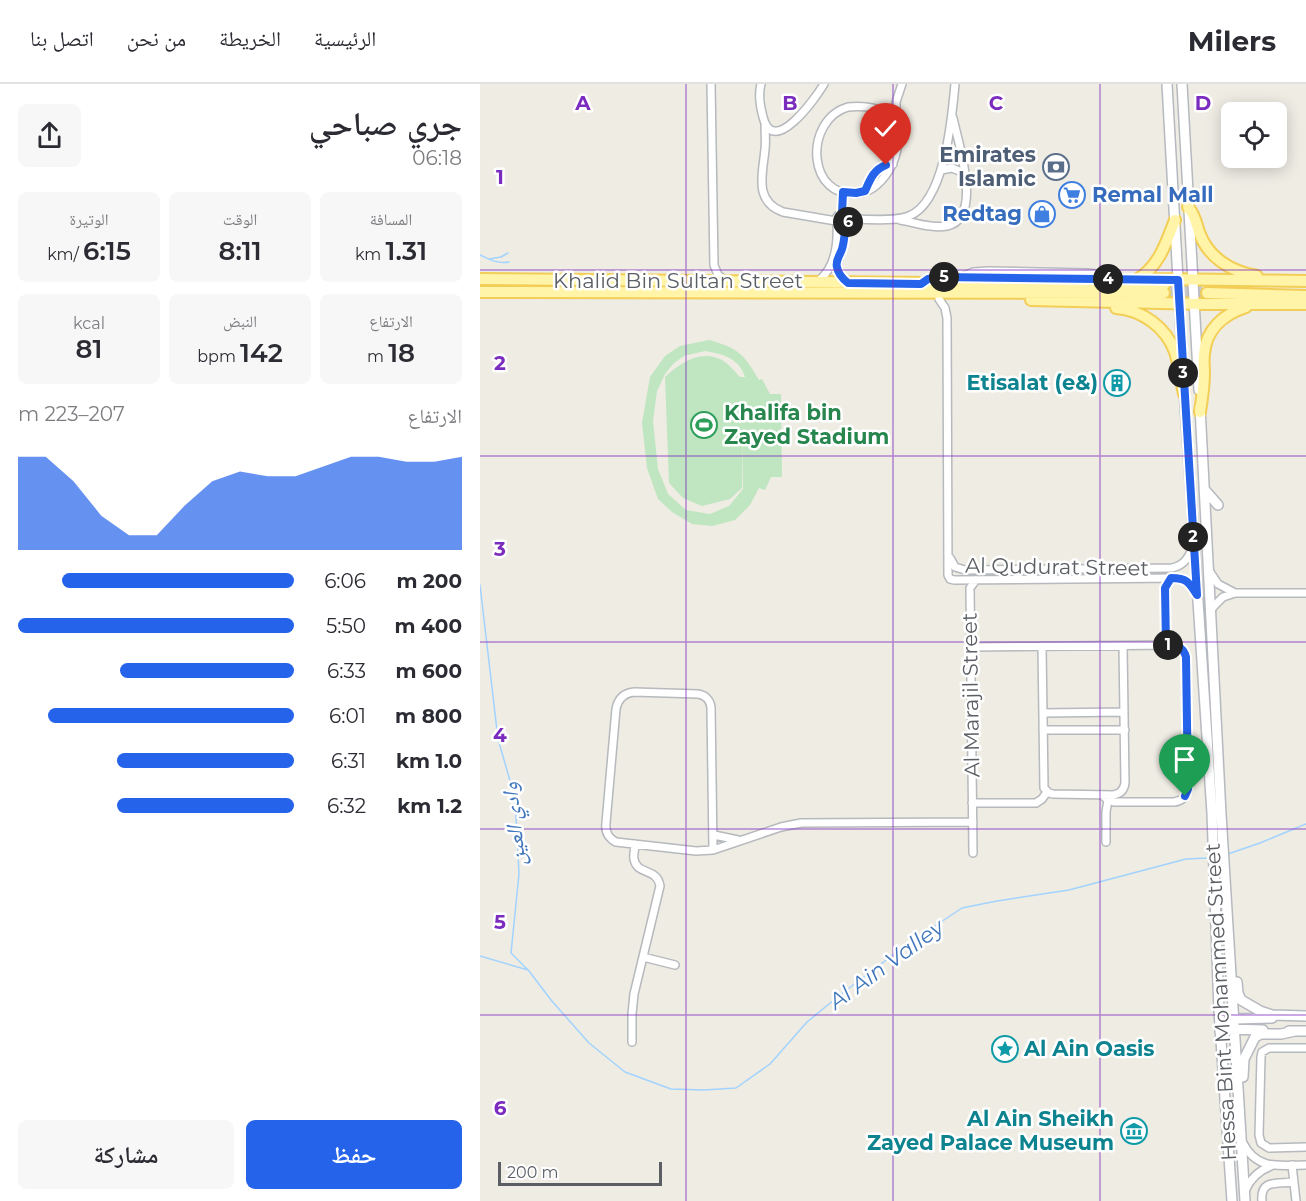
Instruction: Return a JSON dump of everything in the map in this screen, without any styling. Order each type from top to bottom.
[{"type":"main road","name":"Hessa Bint Mohammed Street","points":[[1167,84],[1197,595],[1227,915],[1245,1197]]},
{"type":"main road","name":"Hessa Bint Mohammed Street","points":[[1182,84],[1210,611],[1216,813],[1216,915],[1231,1198]]},
{"type":"main road","points":[[1188,207],[1194,216],[1205,245],[1218,260],[1239,271],[1281,280]]},
{"type":"main road","points":[[1138,279],[1156,262],[1175,220]]},
{"type":"main road","points":[[921,284],[936,277],[1306,281]]},
{"type":"main road","name":"Khalid Bin Sultan Street","points":[[480,279],[816,282],[1164,289],[884,293],[480,292]]},
{"type":"main road","points":[[1306,287],[1206,290],[1306,296]]},
{"type":"main road","points":[[884,293],[912,298],[939,299],[1306,304]]},
{"type":"main road","points":[[1041,300],[1123,308],[1149,319],[1164,333],[1172,345],[1184,394]]},
{"type":"main road","points":[[1200,412],[1204,348],[1211,332],[1227,315],[1260,304]]},
{"type":"main road","points":[[1204,489],[1218,505]]},
{"type":"main road","points":[[1230,954],[1236,969],[1239,997],[1244,1002],[1268,1014],[1306,1016]]},
{"type":"main road","points":[[1221,1027],[1234,1019],[1306,1016]]},
{"type":"main road","points":[[1221,1027],[1235,1030],[1306,1030]]},
{"type":"main road","points":[[1239,1099],[1242,1088],[1243,1062],[1253,1039],[1261,1034],[1295,1031]]},
{"type":"street","points":[[705,282],[714,265],[711,84]]},
{"type":"street","points":[[761,84],[759,98],[765,125],[762,169],[764,196],[772,206],[783,213],[836,222],[842,226],[846,219]]},
{"type":"street","points":[[765,148],[806,108],[824,84]]},
{"type":"street","points":[[896,127],[884,112],[865,107],[842,109],[831,117],[820,133],[817,156],[820,173],[829,185],[843,192],[865,191],[881,182],[893,164],[897,147],[896,102],[902,84]]},
{"type":"street","points":[[895,219],[910,216],[920,209],[930,195],[941,170],[952,116],[955,84]]},
{"type":"street","points":[[884,112],[896,102]]},
{"type":"street","points":[[846,219],[895,219],[940,227],[949,225],[960,218],[966,206],[966,188],[952,116]]},
{"type":"street","points":[[765,125],[771,131],[780,131]]},
{"type":"street","points":[[947,142],[958,142]]},
{"type":"street","points":[[865,191],[876,170],[893,164]]},
{"type":"street","points":[[941,170],[952,168],[964,173]]},
{"type":"street","points":[[843,192],[846,219],[837,267],[840,275],[848,283]]},
{"type":"street","points":[[920,209],[927,225]]},
{"type":"street","points":[[816,282],[829,270],[839,249],[836,222]]},
{"type":"street","points":[[714,265],[718,275],[726,282]]},
{"type":"street","name":"Al Qudurat Street","points":[[939,299],[945,308],[947,318],[949,577],[953,580],[1179,578],[1190,584],[1197,595]]},
{"type":"street","name":"Al Qudurat Street","points":[[949,556],[953,564],[960,569],[1172,568],[1187,560],[1194,545]]},
{"type":"street","points":[[1138,568],[1138,578]]},
{"type":"street","points":[[948,573],[960,569],[962,580]]},
{"type":"street","points":[[1208,569],[1218,584],[1235,592]]},
{"type":"street","points":[[1158,578],[1165,588]]},
{"type":"street","points":[[1166,645],[1165,588],[1171,578]]},
{"type":"street","name":"Al Marajil Street","points":[[962,580],[969,588],[973,853]]},
{"type":"street","name":"Al Marajil Street","points":[[969,588],[976,580]]},
{"type":"street","points":[[1210,611],[1223,597],[1235,592],[1306,593]]},
{"type":"street","points":[[1042,646],[1044,786],[1047,792],[1053,794],[1102,795],[1119,793],[1125,785],[1124,646]]},
{"type":"street","points":[[970,647],[1179,646],[1186,657],[1188,789],[1186,794],[1181,800],[1174,802],[1114,802],[1108,801],[1102,795]]},
{"type":"street","points":[[714,850],[710,702],[706,697],[698,694],[630,693],[620,699],[615,709],[606,826],[607,833],[619,843],[696,851],[714,850],[781,827],[801,824],[972,822]]},
{"type":"street","points":[[1043,713],[1124,712]]},
{"type":"street","points":[[1043,730],[1125,730]]},
{"type":"street","name":"Al Marajil Street","points":[[972,802],[1035,803],[1047,792]]},
{"type":"street","points":[[1106,842],[1108,801]]},
{"type":"street","points":[[714,835],[732,840],[743,840]]},
{"type":"street","points":[[632,1042],[633,1000],[659,883],[655,875],[636,865],[635,844]]},
{"type":"street","points":[[643,957],[675,965]]},
{"type":"street","points":[[1306,1048],[1269,1048],[1262,1052],[1259,1135],[1261,1143],[1266,1147],[1306,1147]]},
{"type":"street","points":[[1241,1138],[1250,1155],[1273,1166]]},
{"type":"street","points":[[1292,1165],[1296,1201]]},
{"type":"street","points":[[1245,1197],[1248,1184],[1263,1169],[1273,1166],[1306,1165]]},
{"type":"street","points":[[1262,1201],[1262,1190],[1265,1186],[1293,1182]]},
{"type":"green space","points":[[709,340],[734,349],[749,364],[759,380],[762,379],[770,394],[781,394],[782,477],[771,477],[765,490],[759,488],[750,505],[735,520],[712,526],[692,524],[672,512],[658,499],[647,468],[642,423],[650,377],[665,356],[680,346]],"holes":[[[705,351],[730,358],[739,365],[745,377],[740,377],[722,360],[706,356],[691,359],[665,377],[669,483],[683,498],[702,506],[730,499],[742,488],[742,437],[743,489],[729,506],[710,514],[686,510],[668,494],[658,469],[653,421],[657,391],[665,374],[684,356]]]},
{"type":"waterway","points":[[489,259],[508,253]]},
{"type":"waterway","points":[[480,255],[498,262],[509,262]]},
{"type":"waterway","name":"Al Ain Valley","points":[[480,585],[498,739],[515,798],[519,874],[511,953],[529,971],[589,1043],[625,1072],[671,1089],[736,1088],[770,1064],[807,1022],[840,995],[902,948],[962,908],[1069,890],[1186,859],[1208,858]]},
{"type":"waterway","name":"Al Ain Valley","points":[[1228,854],[1306,824]]},
{"type":"waterway","name":"وادي العين","points":[[480,956],[528,970]]},
{"type":"tunnel","points":[[1164,285],[1202,286]]},
{"type":"tunnel","points":[[1164,293],[1207,293]]},
{"type":"place","name":"Emirates Islamic","points":[[1056,167]]},
{"type":"place","name":"Remal Mall","points":[[1072,195]]},
{"type":"place","name":"Redtag","points":[[1042,214]]},
{"type":"place","name":"Etisalat (e&)","points":[[1117,383]]},
{"type":"place","name":"Khalifa bin Zayed Stadium","points":[[704,425]]},
{"type":"place","name":"Al Ain Oasis","points":[[1005,1049]]},
{"type":"place","name":"Al Ain Sheikh Zayed Palace Museum","points":[[1134,1131]]},
{"type":"route","points":[[886,165],[873,173],[865,191],[843,192],[842,214],[847,216],[848,221],[837,267],[840,275],[848,283],[921,284],[936,277],[1178,280],[1197,595],[1190,584],[1179,578],[1171,578],[1165,588],[1166,645],[1179,646],[1186,657],[1188,789],[1185,796]]}]
